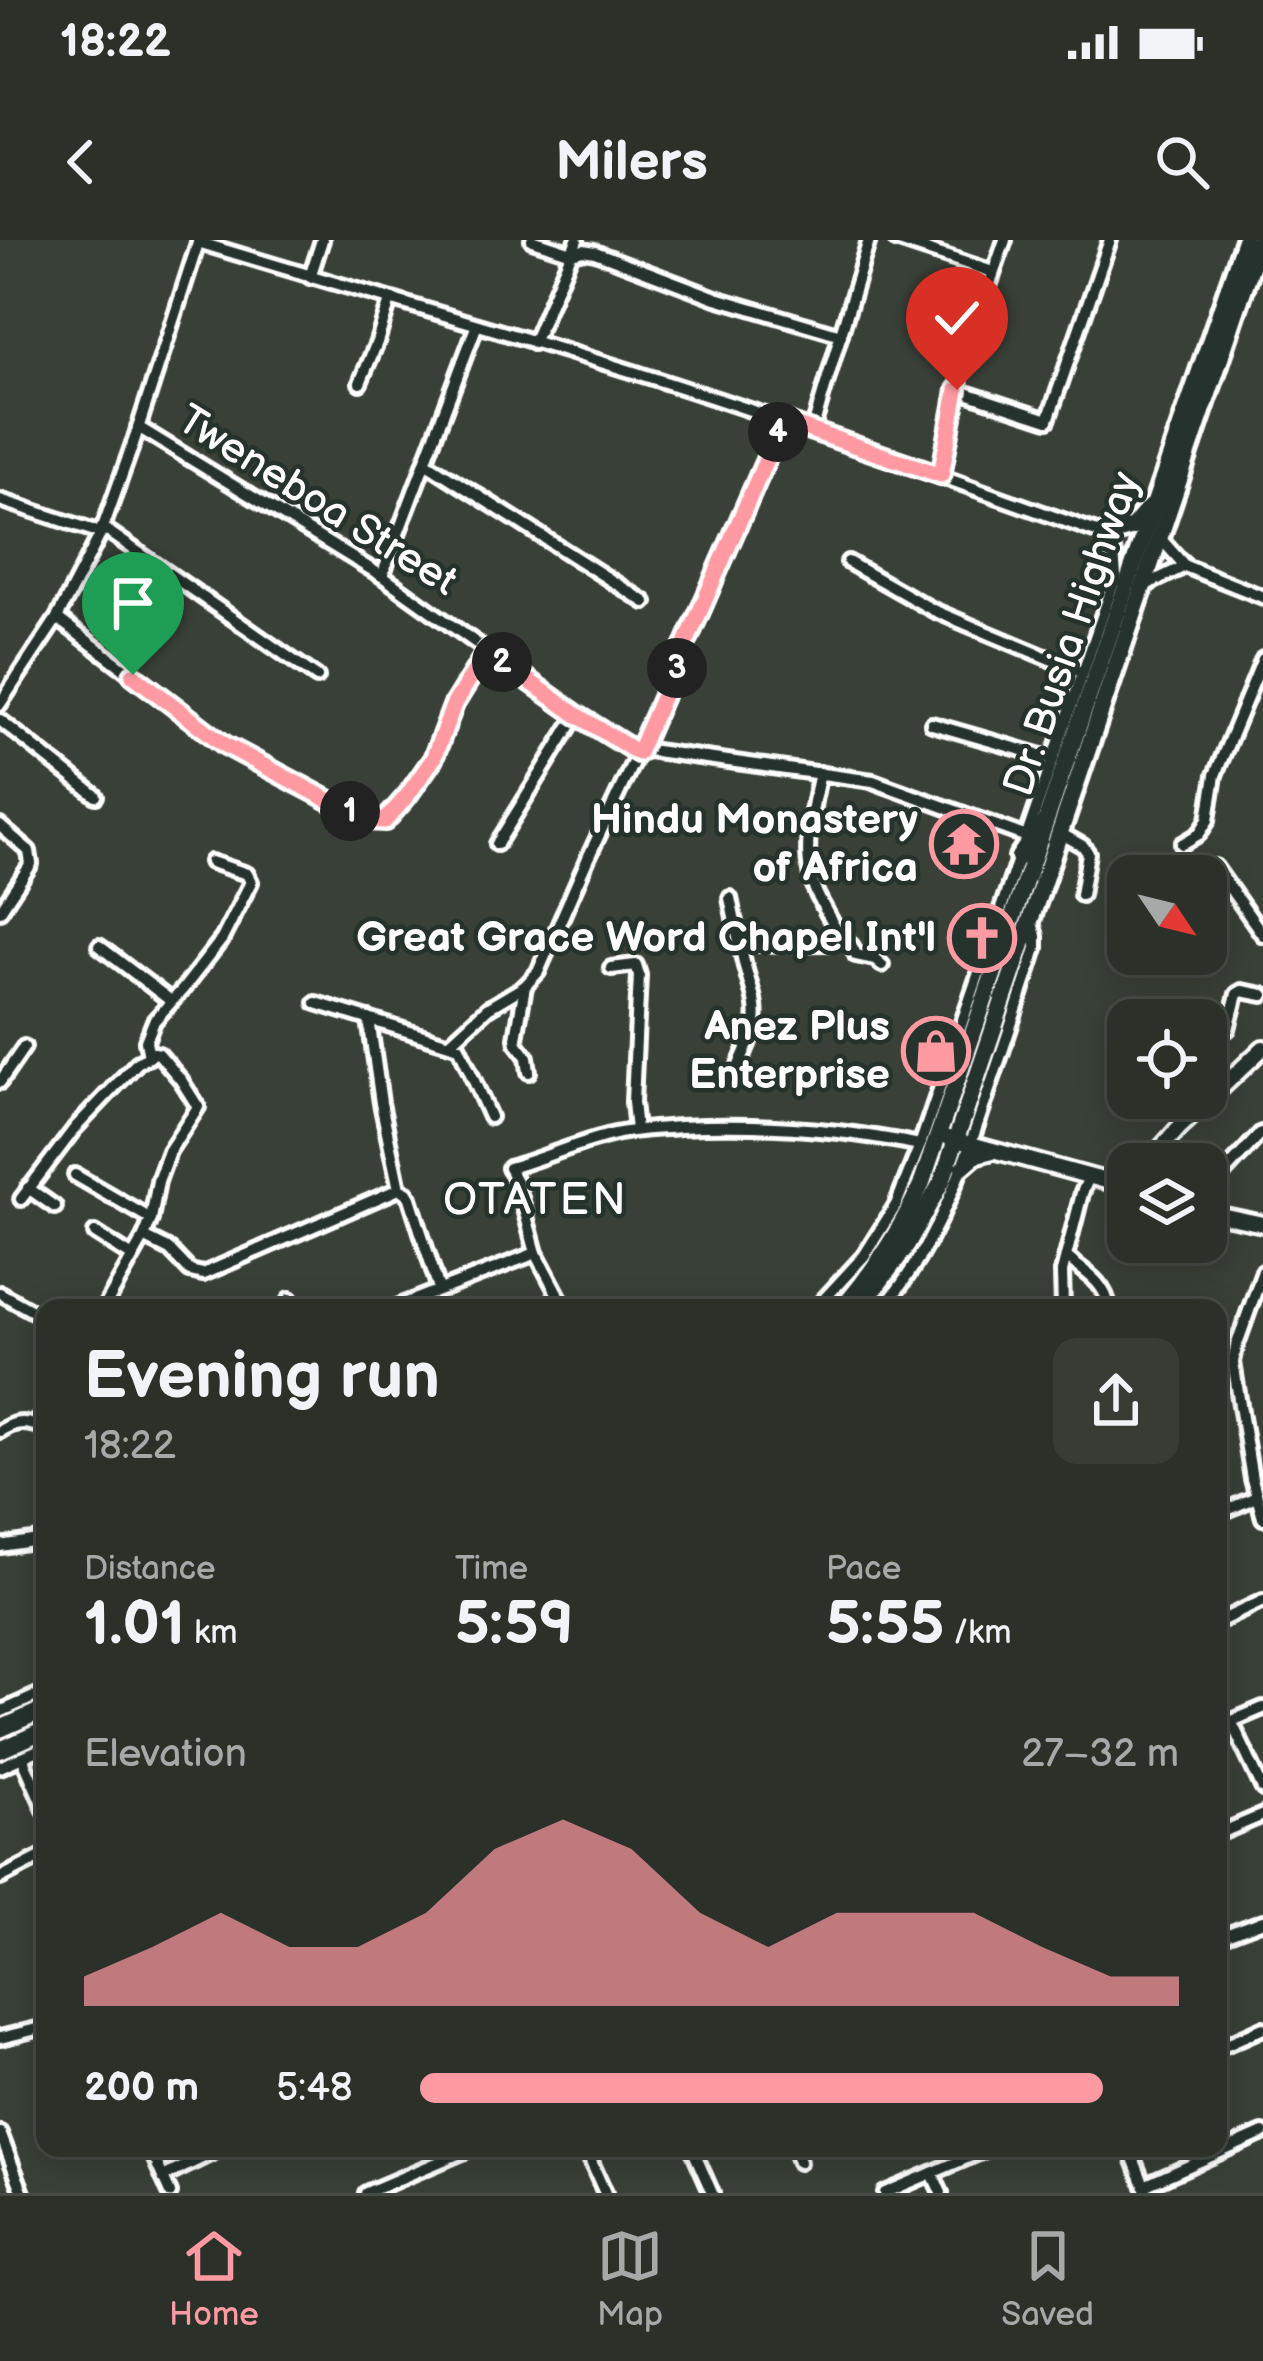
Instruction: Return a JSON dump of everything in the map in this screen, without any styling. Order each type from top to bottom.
[{"type":"highway","name":"Dr. Busia Highway","points":[[850,1299],[905,1220],[921,1185],[955,1140],[957,1116],[992,1012],[991,979],[1037,830],[1245,240]]},
{"type":"highway","name":"Dr. Busia Highway","points":[[867,1299],[920,1225],[942,1181],[1261,240]]},
{"type":"highway","points":[[1105,535],[1133,526],[1157,498]]},
{"type":"highway","points":[[1019,857],[1037,830]]},
{"type":"highway","points":[[0,1729],[36,1713]]},
{"type":"highway","points":[[0,1750],[36,1734]]},
{"type":"main road","points":[[1166,1143],[1263,1048]]},
{"type":"main road","points":[[955,1140],[1107,1181]]},
{"type":"main road","points":[[962,1168],[977,1155],[993,1150]]},
{"type":"main road","points":[[1227,1216],[1263,1224]]},
{"type":"street","points":[[310,277],[322,240]]},
{"type":"street","points":[[532,240],[595,252],[716,298],[841,335]]},
{"type":"street","points":[[812,431],[869,240]]},
{"type":"street","points":[[896,240],[993,272]]},
{"type":"street","points":[[941,475],[964,358],[1005,240]]},
{"type":"street","points":[[957,390],[1048,420],[1110,240]]},
{"type":"street","points":[[0,704],[57,618],[102,530],[199,241],[783,421],[1105,535],[1114,553],[1116,576],[1053,759],[1037,830],[873,781],[640,751]]},
{"type":"street","points":[[533,343],[574,246]]},
{"type":"street","points":[[360,383],[390,300]]},
{"type":"street","points":[[382,576],[476,327]]},
{"type":"street","points":[[451,1042],[538,972],[783,421]]},
{"type":"street","name":"Tweneboa Street","points":[[138,427],[382,576],[577,715],[640,751]]},
{"type":"street","points":[[425,462],[645,602]]},
{"type":"street","points":[[0,500],[102,530],[317,677]]},
{"type":"street","points":[[1161,538],[1185,566],[1263,597]]},
{"type":"street","points":[[848,562],[933,610],[1081,672]]},
{"type":"street","points":[[1145,585],[1185,566]]},
{"type":"street","points":[[57,618],[225,745],[366,820],[385,821],[407,796],[433,759],[454,704],[487,651]]},
{"type":"street","points":[[1183,844],[1199,834],[1208,820],[1215,775],[1263,659]]},
{"type":"street","points":[[497,844],[577,715]]},
{"type":"street","points":[[0,720],[96,796]]},
{"type":"street","points":[[932,724],[1053,759]]},
{"type":"street","points":[[820,773],[808,864],[838,933],[852,943],[856,955],[874,958],[882,965]]},
{"type":"street","points":[[0,826],[29,851],[31,864],[0,911]]},
{"type":"street","points":[[1060,833],[1088,853],[1081,895]]},
{"type":"street","name":"Dr. Busia Highway","points":[[824,1299],[864,1256],[896,1205],[1019,857]]},
{"type":"street","points":[[149,1057],[147,1034],[222,938],[251,881],[248,874],[211,862]]},
{"type":"street","points":[[1227,884],[1263,935]]},
{"type":"street","points":[[730,898],[753,992],[755,1021],[734,1080]]},
{"type":"street","points":[[740,947],[744,942],[829,943],[845,938]]},
{"type":"street","points":[[99,946],[171,1000]]},
{"type":"street","points":[[611,968],[634,965],[639,975],[636,1130]]},
{"type":"street","points":[[525,986],[516,1038],[529,1072]]},
{"type":"street","points":[[1228,1029],[1239,992],[1263,995]]},
{"type":"street","points":[[316,1004],[451,1042],[463,1053],[490,1117]]},
{"type":"street","points":[[369,1019],[400,1189]]},
{"type":"street","points":[[0,1082],[24,1047]]},
{"type":"street","points":[[55,1207],[25,1193],[74,1128],[138,1062],[154,1053],[166,1060],[198,1107],[170,1151],[144,1238],[109,1299]]},
{"type":"street","points":[[560,1299],[536,1253],[518,1183],[509,1168],[569,1146],[636,1130],[747,1124],[920,1145]]},
{"type":"street","points":[[1227,1170],[1261,1133]]},
{"type":"street","name":"Dr. Busia Highway","points":[[889,1299],[948,1202],[962,1168],[955,1140]]},
{"type":"street","points":[[75,1174],[151,1219]]},
{"type":"street","points":[[1062,1299],[1066,1257],[1089,1177]]},
{"type":"street","points":[[144,1238],[170,1250],[190,1271],[203,1274],[400,1189],[410,1198],[439,1289]]},
{"type":"street","points":[[94,1233],[131,1256]]},
{"type":"street","points":[[415,1299],[536,1253]]},
{"type":"street","points":[[1066,1257],[1097,1281],[1108,1299]]},
{"type":"street","points":[[1263,1271],[1233,1362],[1263,1518]]},
{"type":"street","points":[[0,1293],[36,1313]]},
{"type":"street","points":[[0,1431],[23,1421],[36,1427]]},
{"type":"street","points":[[1227,1510],[1256,1497]]},
{"type":"street","points":[[0,1546],[36,1540]]},
{"type":"street","points":[[1227,1618],[1263,1601]]},
{"type":"street","points":[[0,1712],[36,1696]]},
{"type":"street","points":[[1227,1723],[1263,1708]]},
{"type":"street","points":[[1231,1721],[1263,1789]]},
{"type":"street","points":[[0,1767],[36,1751]]},
{"type":"street","points":[[22,1757],[36,1789]]},
{"type":"street","points":[[1227,1830],[1263,1815]]},
{"type":"street","points":[[0,1878],[36,1860]]},
{"type":"street","points":[[1227,1935],[1263,1921]]},
{"type":"street","points":[[1227,2044],[1263,2028]]},
{"type":"street","points":[[0,2038],[36,2029]]},
{"type":"street","points":[[0,2133],[23,2193]]},
{"type":"street","points":[[1227,2150],[1263,2133]]},
{"type":"street","points":[[154,2157],[170,2193]]},
{"type":"street","points":[[163,2176],[203,2157]]},
{"type":"street","points":[[367,2193],[451,2157]]},
{"type":"street","points":[[589,2157],[605,2193]]},
{"type":"street","points":[[696,2157],[712,2193]]},
{"type":"street","points":[[797,2157],[799,2162]]},
{"type":"street","points":[[885,2193],[969,2157]]},
{"type":"street","points":[[1133,2157],[1145,2189],[1212,2157]]},
{"type":"street","points":[[0,2177],[15,2170]]},
{"type":"street","points":[[932,2173],[940,2193]]},
{"type":"street","points":[[404,2177],[411,2193]]},
{"type":"place","name":"Hindu Monastery of Africa","points":[[964,844]]},
{"type":"place","name":"Great Grace Word Chapel Int'l","points":[[982,938]]},
{"type":"place","name":"Anez Plus Enterprise","points":[[936,1051]]},
{"type":"district","name":"OTATEN","points":[[536,1200]]},
{"type":"route","points":[[133,675],[225,745],[366,820],[385,821],[407,796],[433,759],[454,704],[487,651],[638,753],[783,421],[941,475],[957,390]]}]
